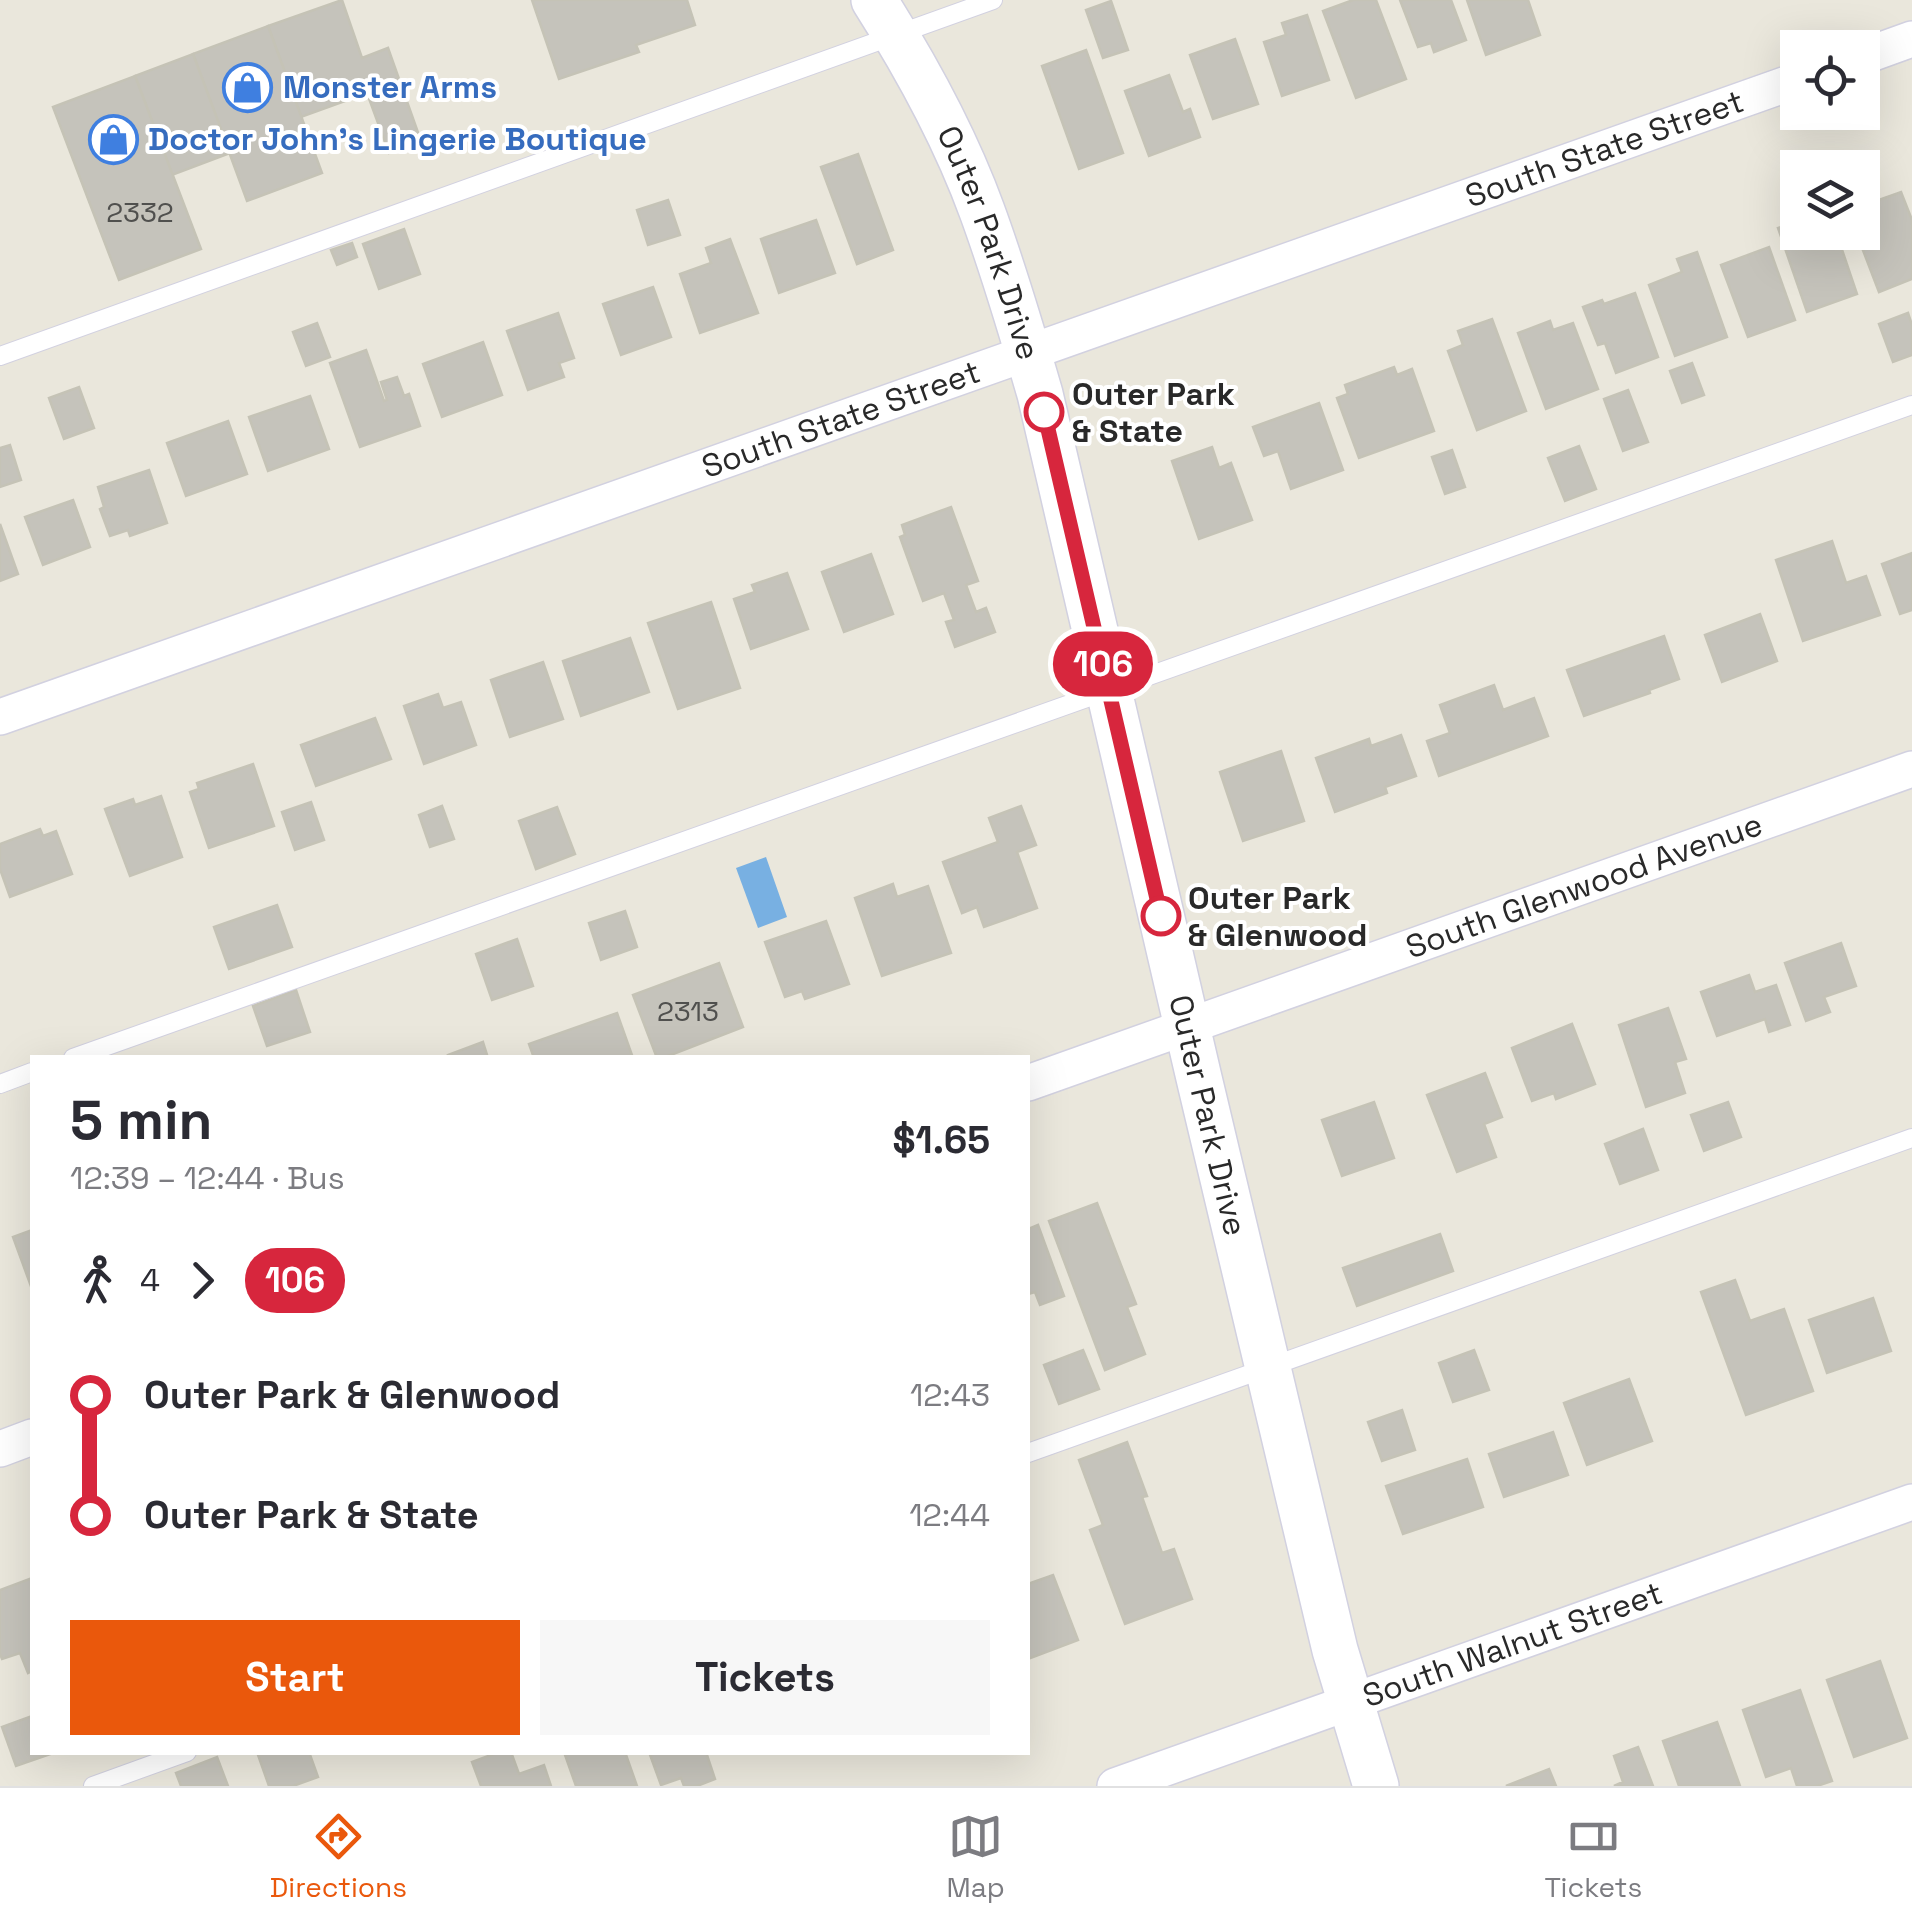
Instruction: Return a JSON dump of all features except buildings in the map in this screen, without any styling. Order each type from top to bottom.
[{"type":"street","name":"Outer Park Drive","points":[[885,17],[934,105],[981,208],[1016,308],[1040,394],[1349,1703],[1376,1786]]},
{"type":"street","points":[[1880,50],[1912,39]]},
{"type":"street","name":"South State Street","points":[[0,717],[1780,86]]},
{"type":"street","name":"South Glenwood Avenue","points":[[1030,1082],[1912,769]]},
{"type":"street","points":[[0,1449],[30,1439]]},
{"type":"street","name":"South Walnut Street","points":[[1115,1786],[1912,1502]]},
{"type":"lane","points":[[0,356],[885,17],[993,0]]},
{"type":"lane","points":[[81,1055],[1912,405]]},
{"type":"lane","points":[[0,1084],[30,1073]]},
{"type":"lane","points":[[1030,1452],[1912,1138]]},
{"type":"lane","points":[[94,1786],[180,1755]]},
{"type":"water","points":[[766,857],[787,917],[758,928],[736,868]]},
{"type":"bus line","name":"106","points":[[1044,412],[1161,916]]},
{"type":"place","name":"Monster Arms","points":[[248,87]]},
{"type":"place","name":"Doctor John's Lingerie Boutique","points":[[113,139]]},
{"type":"place","name":"Outer Park & State","points":[[1044,412]]},
{"type":"place","name":"Outer Park & Glenwood","points":[[1161,916]]}]
